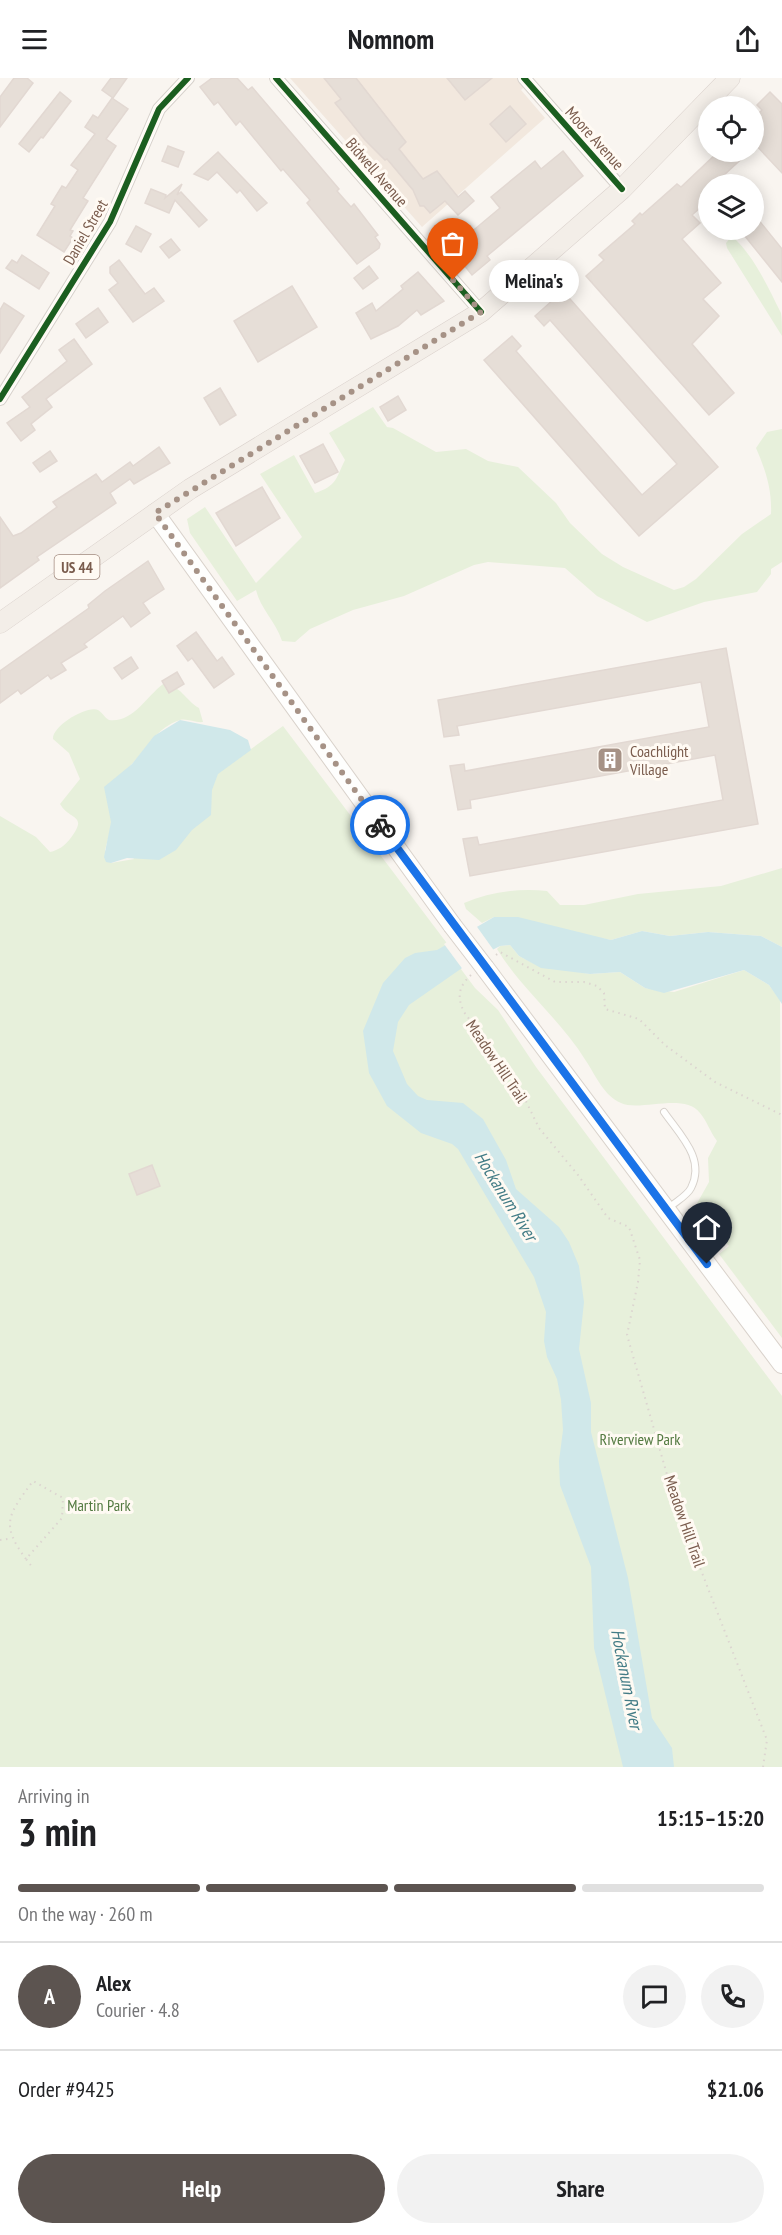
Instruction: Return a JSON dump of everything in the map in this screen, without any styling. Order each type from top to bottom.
[{"type":"main road","name":"US 44","points":[[0,622],[155,513],[481,312],[622,189],[730,78]]},
{"type":"main road","points":[[155,513],[452,925],[480,969],[782,1364]]},
{"type":"street","name":"Daniel Street","points":[[0,399],[110,222],[159,109],[188,78]]},
{"type":"street","name":"Bidwell Avenue","points":[[276,78],[481,312]]},
{"type":"street","name":"Moore Avenue","points":[[524,78],[622,189]]},
{"type":"lane","points":[[664,1112],[694,1154],[697,1166],[690,1190],[666,1210]]},
{"type":"path","points":[[480,969],[500,952],[549,980],[584,982],[597,986],[604,993],[605,1009],[639,1019],[665,1045],[715,1082],[782,1115]]},
{"type":"path","points":[[26,1559],[62,1518],[63,1498],[33,1481],[11,1511],[7,1523],[8,1539],[33,1568]]},
{"type":"path","points":[[0,1540],[8,1539]]},
{"type":"shaded area","points":[[290,78],[534,78],[521,90],[545,118],[422,227]]},
{"type":"green space","points":[[728,240],[736,240],[755,264],[781,313],[782,336],[727,248],[726,243]]},
{"type":"green space","points":[[373,407],[387,427],[393,428],[436,452],[466,449],[488,461],[518,467],[556,503],[570,523],[602,554],[623,567],[674,590],[696,579],[742,534],[771,514],[768,481],[756,448],[767,432],[782,429],[782,562],[771,569],[771,574],[757,592],[704,602],[647,622],[597,596],[565,568],[488,562],[474,565],[404,596],[353,610],[310,629],[295,642],[282,641],[256,590],[237,601],[190,533],[187,519],[205,507],[256,583],[302,537],[260,474],[294,455],[315,493],[328,487],[335,481],[345,460],[329,433]]},
{"type":"green space","points":[[163,684],[179,690],[199,708],[203,722],[180,720],[171,724],[157,734],[128,768],[251,749],[283,726],[452,950],[449,953],[475,988],[498,1010],[536,1067],[782,1396],[782,1767],[0,1767],[0,816],[36,837],[50,852],[63,846],[75,831],[78,821],[60,804],[80,779],[69,753],[53,739],[54,734],[71,718],[93,709],[98,710],[109,720],[125,717],[139,708]],"holes":[[[111,828],[134,859],[111,863],[105,850]]]},
{"type":"green space","points":[[782,868],[782,947],[761,936],[708,932],[670,936],[642,931],[611,940],[494,917],[482,923],[466,909],[464,903],[494,894],[536,890],[547,891],[560,905],[584,905],[638,894],[721,886]]},
{"type":"green space","points":[[510,945],[519,956],[537,965],[590,974],[620,972],[645,988],[674,992],[744,970],[769,985],[780,1000],[782,1338],[719,1254],[729,1246],[695,1207],[709,1182],[708,1158],[717,1141],[700,1113],[684,1104],[629,1105],[610,1096],[576,1046],[518,978],[497,949],[500,946]]},
{"type":"water","points":[[180,720],[230,730],[248,740],[251,750],[218,774],[212,790],[211,815],[192,830],[176,850],[159,860],[127,858],[111,863],[106,862],[104,857],[111,822],[104,787],[132,764],[154,736]]},
{"type":"water","name":"Hockanum River","points":[[494,917],[518,917],[611,940],[642,931],[670,936],[708,932],[761,936],[782,947],[782,1004],[769,985],[744,970],[664,993],[645,988],[620,972],[590,974],[541,968],[519,956],[510,945],[500,946],[475,959],[409,1005],[398,1022],[393,1051],[407,1084],[418,1096],[427,1100],[463,1103],[483,1119],[506,1160],[516,1189],[559,1227],[569,1242],[579,1266],[584,1302],[579,1349],[591,1403],[591,1432],[628,1578],[652,1718],[672,1748],[674,1767],[623,1767],[594,1648],[591,1567],[560,1485],[559,1461],[563,1430],[561,1400],[557,1379],[547,1357],[544,1341],[546,1312],[534,1277],[458,1149],[452,1144],[421,1133],[387,1106],[369,1073],[363,1031],[383,983],[405,958],[415,953],[437,950]]},
{"type":"pier","points":[[475,924],[495,952],[464,971],[444,944]]},
{"type":"building","points":[[14,78],[27,78],[33,83],[0,127],[0,97]]},
{"type":"building","points":[[111,78],[127,78],[113,98],[102,90]]},
{"type":"building","points":[[212,78],[237,78],[248,90],[252,87],[339,189],[337,191],[351,207],[354,204],[378,235],[375,237],[380,244],[379,248],[357,264],[307,203],[310,200],[283,169],[281,171],[240,121],[236,125],[218,102],[214,105],[200,87]]},
{"type":"building","points":[[324,78],[356,78],[406,142],[399,149],[423,179],[437,171],[458,197],[465,191],[474,201],[458,215],[445,201],[430,213],[424,206],[420,206],[413,190],[387,159],[385,160],[365,140],[335,103],[341,99]]},
{"type":"building","points":[[447,78],[492,78],[465,100]]},
{"type":"building","points":[[60,92],[71,101],[43,138],[41,137],[29,152],[19,144]]},
{"type":"building","points":[[770,92],[782,104],[782,173],[764,154],[764,98]]},
{"type":"building","points":[[112,98],[128,109],[106,139],[116,146],[83,198],[88,201],[70,230],[73,231],[70,236],[73,238],[64,252],[37,235],[55,206],[51,204],[62,186],[66,188],[78,170],[71,165],[95,134],[85,127],[93,115],[98,118]]},
{"type":"building","points":[[510,106],[526,124],[506,142],[490,124]]},
{"type":"building","points":[[168,146],[184,152],[178,167],[162,161]]},
{"type":"building","points":[[563,151],[583,176],[487,256],[490,260],[472,275],[451,249],[500,208],[491,197],[535,161],[541,169]]},
{"type":"building","points":[[218,152],[267,203],[257,211],[240,190],[237,193],[217,172],[208,180],[194,174]]},
{"type":"building","points":[[707,162],[738,162],[725,174],[698,174],[698,210],[692,215],[698,221],[698,225],[682,239],[721,283],[703,299],[719,316],[692,344],[734,393],[709,415],[586,276],[604,260],[599,255],[635,224],[632,221],[640,213],[642,215],[677,184],[681,187]]},
{"type":"building","points":[[182,184],[177,195],[181,192],[207,220],[199,227],[175,200],[169,213],[145,203],[151,189],[166,195],[165,198]]},
{"type":"building","points":[[136,226],[151,234],[141,252],[126,244]]},
{"type":"building","points":[[764,227],[782,249],[782,282],[748,240],[764,240]]},
{"type":"building","points":[[171,239],[180,250],[169,258],[160,247]]},
{"type":"building","points":[[22,255],[49,273],[39,289],[6,268],[12,260],[17,263]]},
{"type":"building","points":[[119,260],[145,294],[154,288],[164,301],[133,322],[109,290],[118,283],[110,273],[110,267]]},
{"type":"building","points":[[369,266],[378,278],[363,289],[354,278]]},
{"type":"building","points":[[418,272],[444,301],[421,315],[417,310],[398,326],[371,339],[356,313],[372,303],[376,311],[403,289],[401,286]]},
{"type":"building","points":[[292,286],[317,327],[258,362],[234,321]]},
{"type":"building","points":[[563,291],[718,467],[639,536],[484,360],[512,336],[521,346],[516,351],[642,495],[677,464],[550,320],[544,326],[535,316]]},
{"type":"building","points":[[4,303],[24,316],[0,353],[0,310]]},
{"type":"building","points":[[98,308],[108,322],[86,338],[76,324]]},
{"type":"building","points":[[74,339],[92,364],[46,399],[52,407],[31,424],[35,430],[21,441],[7,423],[30,407],[22,397],[67,361],[59,350]]},
{"type":"building","points":[[220,388],[236,415],[220,425],[204,398]]},
{"type":"building","points":[[398,396],[406,410],[388,421],[380,407]]},
{"type":"building","points":[[323,444],[338,472],[315,483],[300,456]]},
{"type":"building","points":[[159,447],[170,463],[134,484],[130,479],[110,493],[116,503],[37,557],[39,560],[0,588],[0,517],[13,536],[21,533],[57,507],[53,502],[96,474],[102,482],[130,462],[133,466]]},
{"type":"building","points":[[50,451],[57,461],[40,472],[33,463]]},
{"type":"building","points":[[262,487],[280,518],[236,546],[216,513]]},
{"type":"building","points":[[148,561],[164,589],[143,603],[150,613],[131,627],[123,616],[84,644],[87,647],[61,663],[66,670],[51,679],[48,675],[21,694],[18,690],[0,703],[0,671],[89,608],[88,605],[105,591]]},
{"type":"building","points":[[196,632],[217,661],[222,657],[234,674],[214,688],[192,658],[188,661],[177,646]]},
{"type":"building","name":"Coachlight Village","points":[[726,648],[758,824],[470,876],[463,839],[477,837],[479,845],[723,800],[715,755],[470,800],[471,808],[458,810],[450,766],[464,764],[465,771],[709,727],[701,682],[457,726],[459,735],[444,737],[438,700]]},
{"type":"building","points":[[131,657],[138,668],[122,679],[114,668]]},
{"type":"building","points":[[177,672],[184,684],[169,693],[162,681]]},
{"type":"building","points":[[152,1165],[160,1186],[137,1195],[129,1174]]},
{"type":"cycle path","points":[[0,399],[110,222],[159,109],[188,78]]},
{"type":"cycle path","points":[[276,78],[481,312]]},
{"type":"cycle path","points":[[524,78],[622,189]]},
{"type":"way so far","points":[[380,825],[155,513],[190,489],[446,336],[481,312],[453,280]]},
{"type":"place","name":"Melina's","points":[[453,280]]},
{"type":"place","name":"Coachlight Village","points":[[610,760]]},
{"type":"route","points":[[380,825],[707,1264]]},
{"type":"park label","name":"Riverview Park","points":[[640,1439]]},
{"type":"park label","name":"Martin Park","points":[[99,1505]]}]
